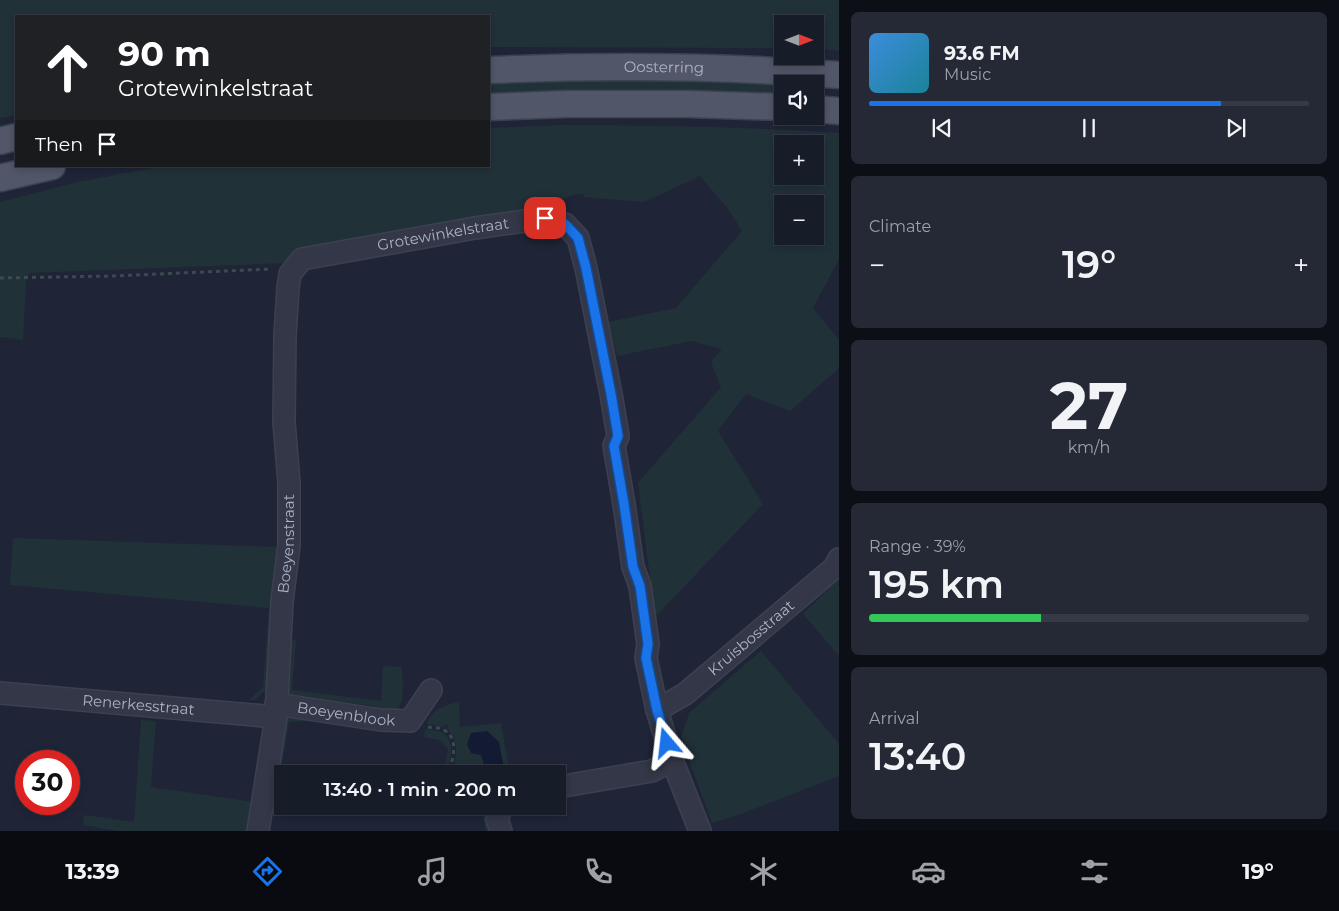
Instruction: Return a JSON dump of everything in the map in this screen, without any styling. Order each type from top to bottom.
[{"type":"main road","name":"Oosterring","points":[[490,70],[564,67],[687,67],[839,74]]},
{"type":"main road","points":[[490,107],[576,104],[689,104],[774,107]]},
{"type":"main road","points":[[824,110],[839,111]]},
{"type":"main road","points":[[0,140],[15,137]]},
{"type":"main road","points":[[0,178],[48,167]]},
{"type":"street","name":"Grotewinkelstraat","points":[[298,264],[475,228],[545,218],[565,224],[578,238],[586,268],[618,436],[614,446],[633,567],[640,586],[648,644],[646,658],[657,710],[672,760],[700,831]]},
{"type":"street","name":"Boeyenstraat","points":[[258,831],[276,711],[282,602],[289,545],[289,483],[284,422],[285,336],[290,274],[298,264]]},
{"type":"street","name":"Kruisbosstraat","points":[[657,710],[685,694],[834,568],[839,559]]},
{"type":"street","name":"Boeyenblook","points":[[276,711],[410,721],[431,690]]},
{"type":"street","name":"Renerkesstraat","points":[[0,693],[276,711]]},
{"type":"street","points":[[566,786],[652,771],[672,760]]},
{"type":"street","points":[[499,815],[498,819],[501,831]]},
{"type":"path","points":[[0,278],[113,276],[298,264]]},
{"type":"path","points":[[426,726],[443,729],[452,737],[454,750],[451,765]]},
{"type":"shaded area","points":[[0,0],[839,0],[839,51],[824,49],[824,15],[774,15],[774,48],[490,47],[490,15],[15,15],[15,115],[0,118]]},
{"type":"shaded area","points":[[590,77],[774,84],[774,96],[490,95],[490,80]]},
{"type":"shaded area","points":[[632,125],[839,133],[839,259],[813,308],[839,340],[839,368],[790,411],[746,394],[718,431],[763,504],[655,617],[638,483],[721,387],[711,362],[722,349],[691,341],[617,356],[608,322],[676,308],[742,231],[729,210],[700,176],[644,202],[584,197],[583,194],[572,195],[544,208],[288,263],[29,273],[26,283],[23,340],[0,337],[0,202],[78,182],[158,167],[490,167],[490,128]]},
{"type":"shaded area","points":[[13,538],[278,547],[268,692],[263,692],[255,700],[249,700],[263,687],[269,608],[10,585]]},
{"type":"shaded area","points":[[839,579],[839,656],[803,614]]},
{"type":"shaded area","points":[[289,640],[296,640],[292,690],[381,701],[383,666],[402,667],[403,692],[400,705],[392,712],[388,712],[375,711],[375,706],[343,702],[342,707],[336,706],[337,702],[304,696],[303,702],[293,699],[287,691]]},
{"type":"shaded area","points":[[761,651],[839,744],[839,776],[741,814],[712,823],[681,738],[689,713]]},
{"type":"shaded area","points":[[459,702],[460,727],[501,723],[508,765],[454,765],[456,744],[447,729],[449,725],[446,724],[444,727],[427,724],[432,715],[444,706]]},
{"type":"shaded area","points":[[293,715],[399,729],[402,733],[309,721],[289,722],[282,765],[276,765],[284,722],[287,717]]},
{"type":"shaded area","points":[[141,720],[156,721],[151,787],[254,802],[250,831],[117,831],[83,825],[84,815],[134,822]]},
{"type":"shaded area","points":[[425,730],[439,731],[446,735],[451,751],[449,765],[445,765],[448,749],[440,740],[424,737]]},
{"type":"shaded area","points":[[274,773],[274,802],[268,804]]},
{"type":"shaded area","points":[[483,815],[492,815],[490,831],[486,831]]},
{"type":"water","points":[[487,731],[499,742],[503,765],[484,765],[481,755],[471,753],[467,744],[471,733]]},
{"type":"route","points":[[545,218],[565,224],[578,238],[586,268],[618,436],[614,446],[633,567],[640,586],[648,644],[646,658],[657,710],[667,743]]}]
